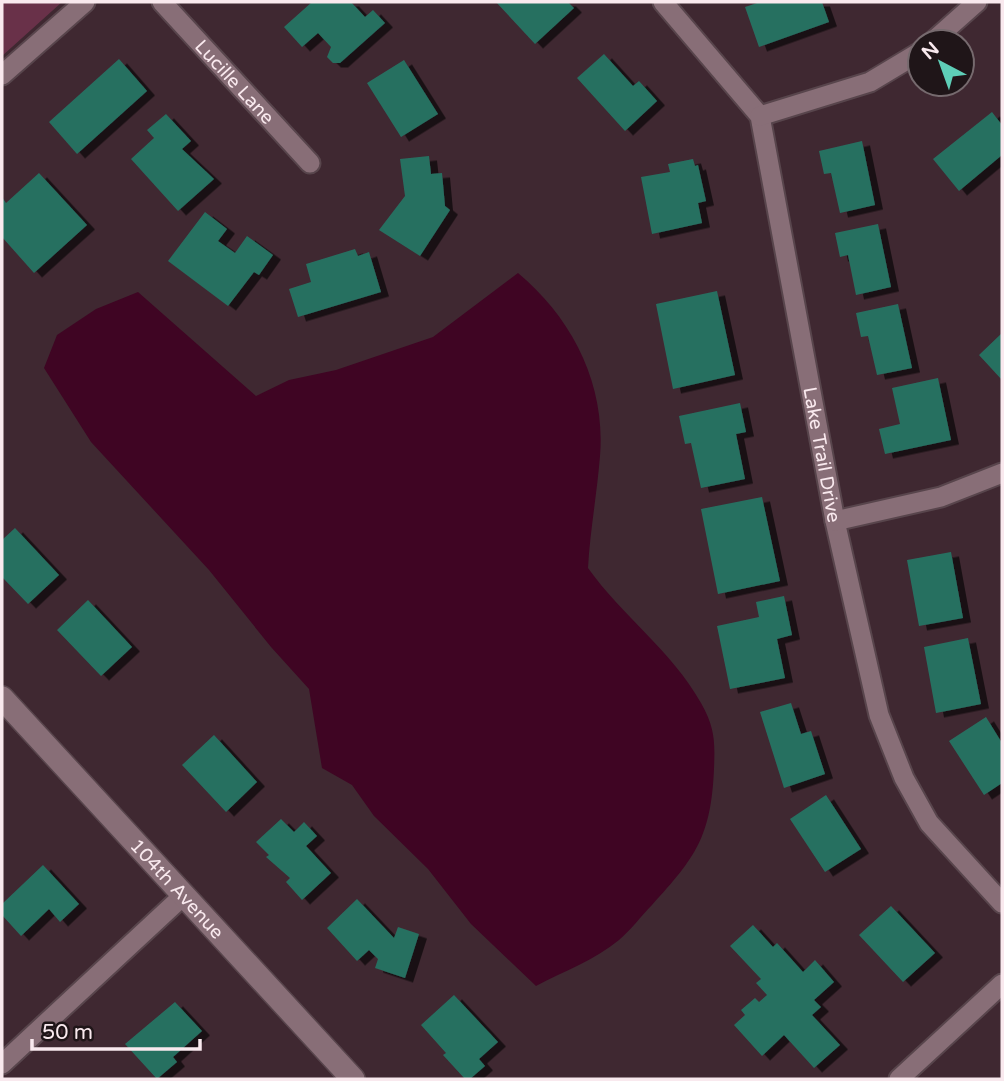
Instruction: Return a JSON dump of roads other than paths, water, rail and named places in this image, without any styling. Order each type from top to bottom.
[{"type":"street","points":[[2,75],[85,2]]},
{"type":"street","name":"Lucille Lane","points":[[162,2],[310,163]]},
{"type":"street","name":"Lake Trail Drive","points":[[663,2],[760,117],[835,521],[879,715],[904,778],[929,823],[1002,903]]},
{"type":"street","points":[[948,28],[977,2]]},
{"type":"street","points":[[760,117],[870,82],[906,60]]},
{"type":"street","points":[[835,521],[942,496],[1002,472]]},
{"type":"street","name":"104th Avenue","points":[[2,698],[353,1079]]},
{"type":"street","points":[[2,1064],[184,895]]},
{"type":"street","points":[[899,1079],[1002,984]]}]
